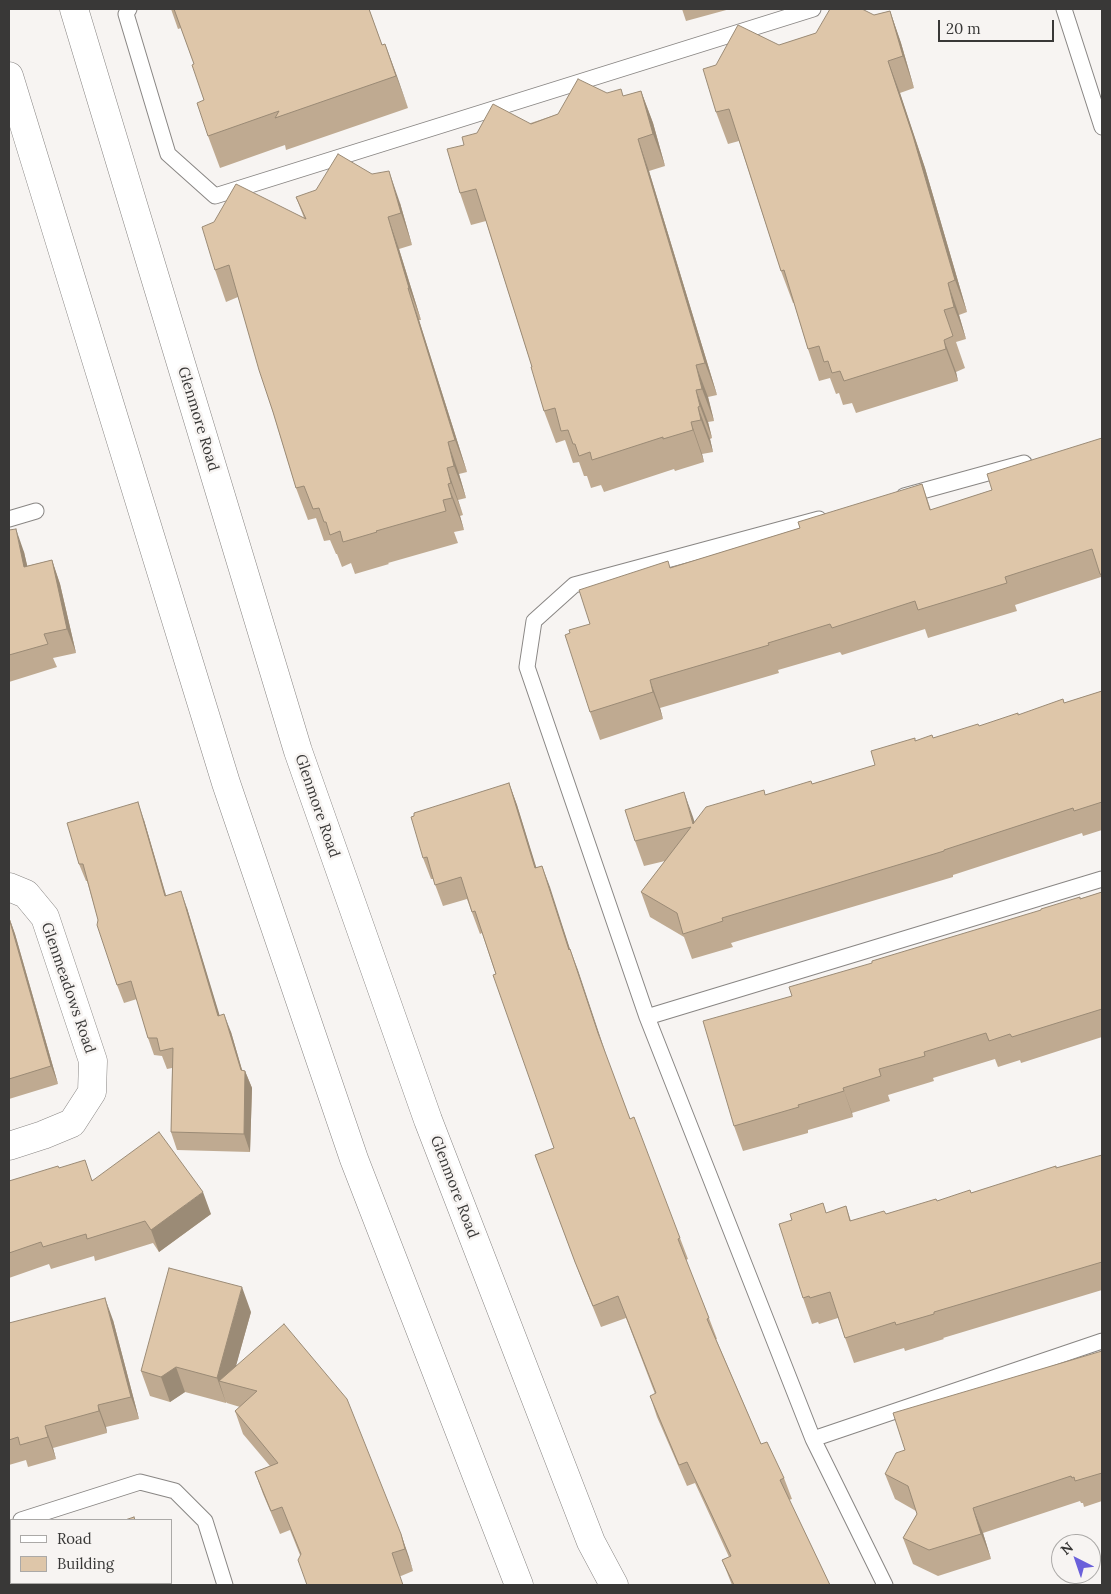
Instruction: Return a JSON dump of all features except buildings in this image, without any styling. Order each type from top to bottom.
[{"type":"main road","name":"Glenmore Road","points":[[74,9],[298,751],[428,1120],[591,1542],[614,1585]]},
{"type":"main road","points":[[9,76],[226,783],[354,1159],[519,1585]]},
{"type":"main road","name":"Glenmeadows Road","points":[[9,887],[26,894],[45,917],[93,1062],[92,1092],[72,1123],[9,1146]]},
{"type":"lane","points":[[129,9],[126,14],[168,154],[215,196],[814,9]]},
{"type":"lane","points":[[1064,9],[1102,127]]},
{"type":"lane","points":[[891,499],[1035,460]]},
{"type":"lane","points":[[9,519],[36,511]]},
{"type":"lane","points":[[833,515],[574,586],[534,621],[527,668],[647,1017],[813,1439],[885,1585]]},
{"type":"lane","points":[[647,1017],[1102,879]]},
{"type":"lane","points":[[813,1439],[1102,1342]]},
{"type":"lane","points":[[24,1519],[140,1482],[175,1491],[205,1521],[224,1585]]}]
